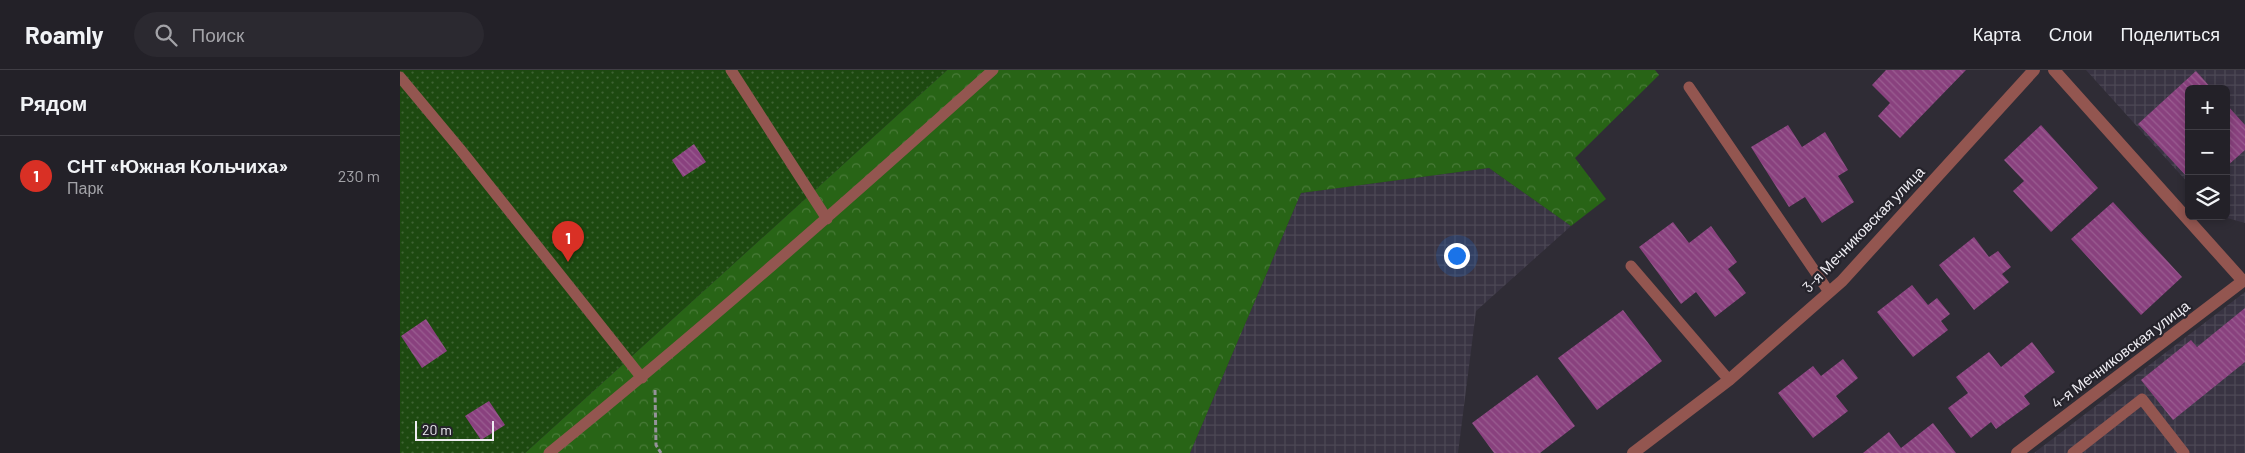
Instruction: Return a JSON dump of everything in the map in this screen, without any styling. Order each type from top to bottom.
[{"type":"street","name":"3-я Мечниковская улица","points":[[1633,453],[1729,380],[1829,292],[2034,70]]},
{"type":"street","name":"4-я Мечниковская улица","points":[[2017,453],[2243,281],[2054,70]]},
{"type":"lane","points":[[731,70],[827,219]]},
{"type":"lane","points":[[549,453],[655,368],[827,219],[993,70]]},
{"type":"lane","points":[[400,77],[460,149],[642,378]]},
{"type":"lane","points":[[1689,87],[1829,292]]},
{"type":"lane","points":[[1631,266],[1729,380]]},
{"type":"lane","points":[[2073,453],[2142,399],[2184,453]]},
{"type":"path","points":[[655,368],[656,445],[661,453]]},
{"type":"shaded area","points":[[2086,70],[2245,70],[2245,223],[2230,219],[2230,85],[2185,85],[2185,180]]},
{"type":"shaded area","points":[[1489,168],[1571,226],[1476,311],[1458,453],[1190,453],[1301,193]]},
{"type":"shaded area","points":[[2245,292],[2245,453],[2034,453]]},
{"type":"green space","points":[[400,70],[947,70],[525,453],[400,453]]},
{"type":"green space","points":[[947,70],[1655,70],[1659,75],[1575,158],[1606,199],[1571,226],[1489,168],[1301,193],[1190,453],[525,453]]},
{"type":"building","points":[[1886,70],[1966,70],[1900,138],[1878,116],[1890,103],[1872,85]]},
{"type":"building","points":[[2196,71],[2208,85],[2185,85],[2185,175],[2138,124]]},
{"type":"building","points":[[2230,108],[2245,125],[2245,150],[2230,163]]},
{"type":"building","points":[[1788,125],[1802,147],[1825,132],[1848,170],[1838,176],[1854,202],[1822,223],[1805,197],[1789,207],[1751,147]]},
{"type":"building","points":[[2041,125],[2098,188],[2051,232],[2013,191],[2024,181],[2004,160]]},
{"type":"building","points":[[694,144],[706,162],[683,177],[672,160]]},
{"type":"building","points":[[2113,202],[2182,277],[2141,315],[2071,239]]},
{"type":"building","points":[[1673,222],[1689,243],[1711,226],[1737,262],[1728,269],[1746,293],[1715,317],[1696,292],[1681,304],[1639,247]]},
{"type":"building","points":[[1974,237],[1989,257],[1998,251],[2011,267],[2002,274],[2009,282],[1974,310],[1939,265]]},
{"type":"building","points":[[1912,285],[1928,305],[1937,298],[1950,314],[1941,321],[1948,330],[1913,357],[1877,312]]},
{"type":"building","points":[[2245,308],[2245,362],[2173,420],[2141,380],[2191,340],[2197,347]]},
{"type":"building","points":[[1623,310],[1662,361],[1597,410],[1558,358]]},
{"type":"building","points":[[426,319],[447,351],[422,368],[401,336]]},
{"type":"building","points":[[2032,342],[2055,372],[2024,396],[2030,404],[1996,429],[1991,422],[1971,438],[1948,408],[1968,393],[1956,377],[1989,352],[2001,367]]},
{"type":"building","points":[[1843,359],[1858,378],[1836,396],[1848,411],[1813,438],[1778,393],[1813,366],[1821,376]]},
{"type":"building","points":[[1537,375],[1575,426],[1540,453],[1494,453],[1472,423]]},
{"type":"building","points":[[489,401],[505,425],[481,440],[465,416]]},
{"type":"building","points":[[1933,423],[1956,453],[1863,453],[1889,432],[1901,448]]},
{"type":"place","name":"СНТ «Южная Кольчиха»","points":[[568,262]]}]
